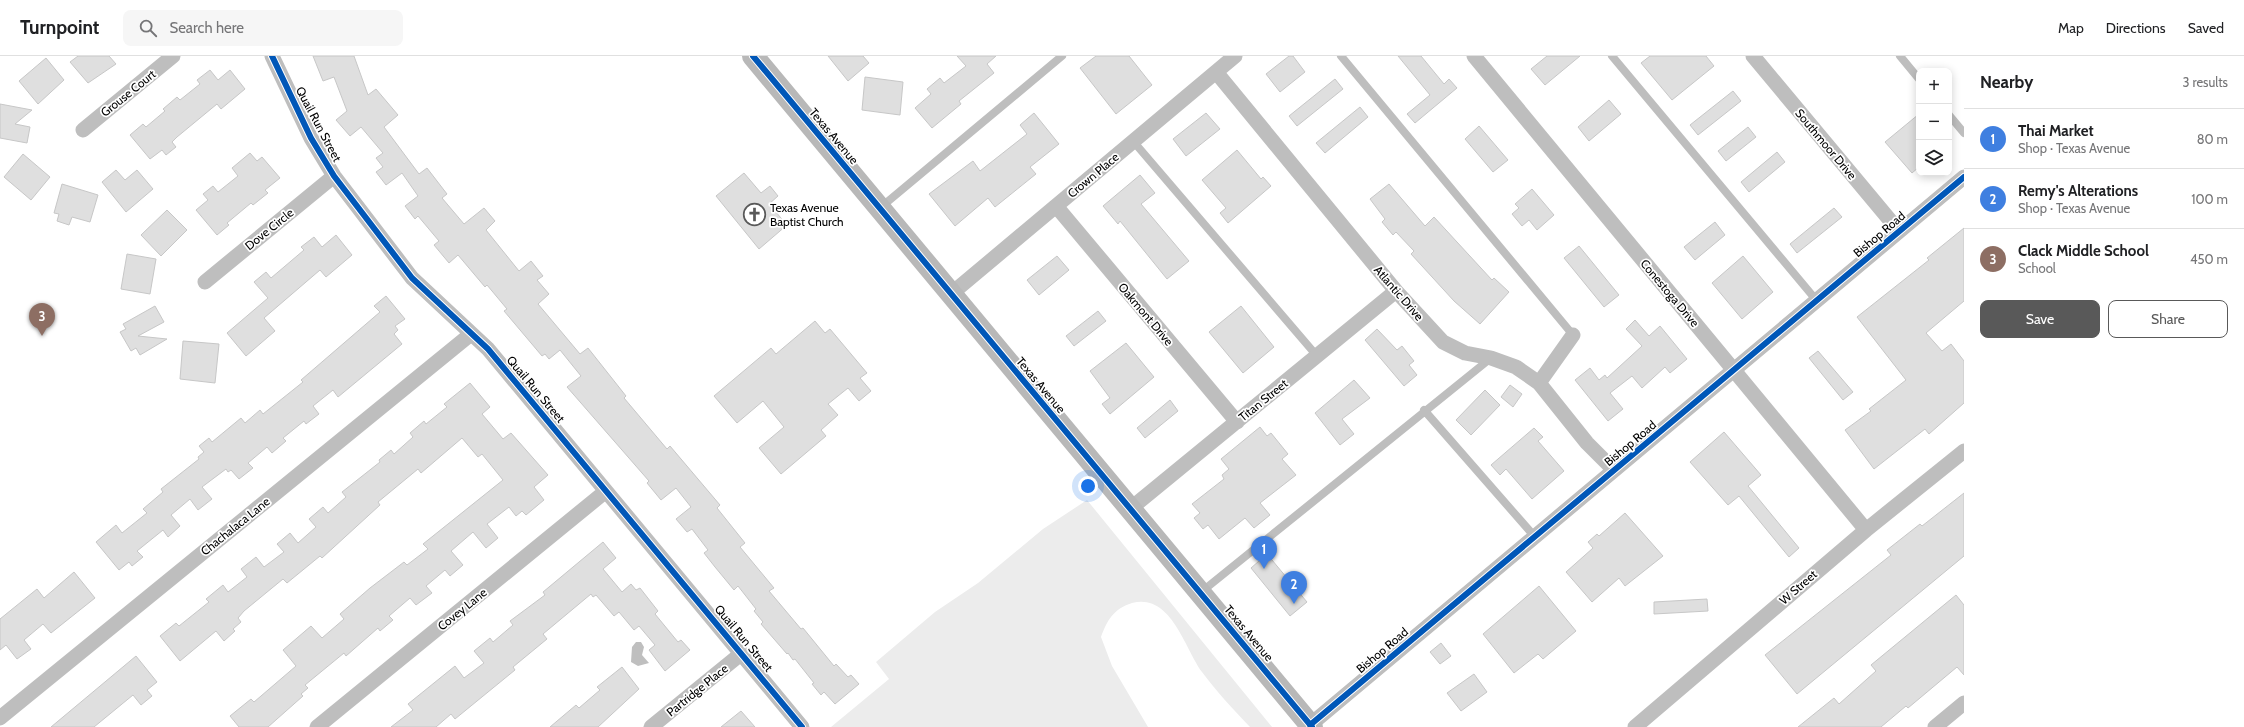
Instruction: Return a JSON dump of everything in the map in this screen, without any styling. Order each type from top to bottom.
[{"type":"street","name":"Grouse Court","points":[[83,130],[173,56]]},
{"type":"street","name":"Quail Run Street","points":[[272,56],[311,138],[334,176],[412,278],[488,349],[802,727]]},
{"type":"street","name":"Texas Avenue","points":[[754,56],[1311,726]]},
{"type":"street","name":"Crown Place","points":[[951,294],[1235,56]]},
{"type":"street","name":"Conestoga Drive","points":[[1474,56],[1866,530]]},
{"type":"street","name":"Southmoor Drive","points":[[1753,56],[1899,231]]},
{"type":"street","name":"Atlantic Drive","points":[[1216,72],[1396,291],[1443,342],[1464,353],[1491,358],[1516,368],[1539,383],[1588,443],[1614,470]]},
{"type":"street","name":"Dove Circle","points":[[205,282],[334,176]]},
{"type":"street","name":"Bishop Road","points":[[1311,726],[1964,177]]},
{"type":"street","name":"Oakmont Drive","points":[[1056,206],[1237,422]]},
{"type":"street","name":"Titan Street","points":[[1130,508],[1396,291]]},
{"type":"street","name":"Chachalaca Lane","points":[[0,718],[471,334]]},
{"type":"street","points":[[1539,383],[1573,335]]},
{"type":"street","name":"W Street","points":[[1635,727],[1866,530],[1964,451]]},
{"type":"street","name":"Covey Lane","points":[[318,727],[606,491]]},
{"type":"street","name":"Partridge Place","points":[[651,727],[742,653]]},
{"type":"street","points":[[1935,727],[1964,703]]},
{"type":"lane","points":[[880,208],[1062,56]]},
{"type":"lane","points":[[1341,56],[1573,335]]},
{"type":"lane","points":[[1612,56],[1817,300]]},
{"type":"lane","points":[[1900,56],[1916,75]]},
{"type":"lane","points":[[1952,119],[1964,133]]},
{"type":"lane","points":[[1133,141],[1317,356]]},
{"type":"lane","points":[[1200,593],[1424,410],[1491,358]]},
{"type":"lane","points":[[1424,410],[1535,537]]},
{"type":"shaded area","points":[[1087,500],[1272,727],[1250,727],[1202,672],[1175,624],[1167,614],[1157,606],[1145,602],[1132,603],[1115,612],[1108,621],[1101,637],[1112,666],[1148,727],[831,727],[889,679],[876,662],[935,612],[978,583],[1043,529]]},
{"type":"shaded area","points":[[636,642],[641,642],[644,647],[642,655],[649,663],[638,666],[631,662],[632,647]]},
{"type":"building","points":[[78,56],[109,56],[116,64],[88,83],[70,62]]},
{"type":"building","points":[[313,56],[354,56],[368,95],[376,89],[398,115],[384,127],[419,174],[427,168],[447,194],[442,198],[464,224],[484,208],[495,221],[486,230],[519,271],[531,261],[543,276],[537,280],[549,294],[538,304],[580,354],[588,348],[626,396],[624,398],[667,449],[670,446],[720,505],[717,508],[745,543],[740,547],[774,588],[769,591],[801,629],[803,628],[834,666],[836,664],[848,677],[851,675],[859,684],[835,704],[824,692],[821,695],[812,684],[814,683],[795,659],[793,660],[788,653],[787,654],[761,624],[763,622],[754,611],[756,609],[738,586],[734,590],[704,553],[708,550],[692,529],[687,532],[676,519],[691,507],[676,488],[661,500],[647,483],[649,481],[567,387],[581,376],[560,350],[549,359],[545,354],[542,356],[504,311],[507,309],[487,285],[485,287],[458,255],[449,263],[434,245],[439,241],[418,216],[415,219],[405,206],[418,196],[402,173],[386,185],[376,172],[383,167],[376,158],[383,153],[361,127],[350,136],[336,120],[347,111],[334,77],[323,81]]},
{"type":"building","points":[[828,56],[863,56],[869,63],[848,81]]},
{"type":"building","points":[[957,56],[996,56],[987,64],[994,73],[959,101],[961,104],[932,128],[915,108],[931,94],[927,89],[940,78],[944,83],[966,66]]},
{"type":"building","points":[[1096,56],[1129,56],[1152,85],[1116,114],[1080,68]]},
{"type":"building","points":[[1289,56],[1293,56],[1305,72],[1280,92],[1266,74]]},
{"type":"building","points":[[1398,56],[1421,56],[1444,84],[1449,79],[1457,88],[1415,123],[1407,114],[1430,95]]},
{"type":"building","points":[[1547,56],[1580,56],[1545,85],[1531,69]]},
{"type":"building","points":[[1650,56],[1706,56],[1714,66],[1672,100],[1641,63]]},
{"type":"building","points":[[46,58],[64,80],[38,104],[19,81]]},
{"type":"building","points":[[210,70],[218,80],[230,70],[245,89],[221,109],[217,104],[177,137],[172,142],[176,147],[166,155],[162,150],[150,159],[130,135],[143,124],[146,127],[165,111],[163,109],[177,97],[180,100],[200,84],[197,80]]},
{"type":"building","points":[[865,77],[903,82],[900,115],[862,110]]},
{"type":"building","points":[[1335,79],[1343,89],[1297,126],[1289,116]]},
{"type":"building","points":[[1733,91],[1741,101],[1698,135],[1690,125]]},
{"type":"building","points":[[1609,100],[1621,114],[1589,141],[1578,127]]},
{"type":"building","points":[[0,104],[32,110],[15,124],[30,127],[27,143],[0,138]]},
{"type":"building","points":[[1360,107],[1368,117],[1325,153],[1316,143]]},
{"type":"building","points":[[1034,113],[1059,144],[1030,167],[1036,174],[995,207],[988,198],[955,226],[929,194],[973,161],[980,171],[1027,134],[1020,125]]},
{"type":"building","points":[[1206,113],[1220,129],[1186,156],[1173,139]]},
{"type":"building","points":[[1916,116],[1916,170],[1912,173],[1885,142]]},
{"type":"building","points":[[1479,126],[1508,160],[1493,172],[1465,139]]},
{"type":"building","points":[[1748,127],[1756,137],[1726,161],[1718,151]]},
{"type":"building","points":[[1237,150],[1261,179],[1263,177],[1271,186],[1228,223],[1220,213],[1226,208],[1202,180]]},
{"type":"building","points":[[1777,152],[1785,162],[1749,192],[1741,182]]},
{"type":"building","points":[[250,153],[257,161],[262,157],[280,178],[265,190],[268,193],[253,205],[251,203],[227,223],[229,225],[217,235],[196,210],[208,200],[203,194],[213,186],[218,192],[238,176],[232,168]]},
{"type":"building","points":[[23,154],[50,177],[31,200],[4,177]]},
{"type":"building","points":[[116,170],[125,180],[137,170],[153,189],[126,212],[102,182]]},
{"type":"building","name":"Texas Avenue Baptist Church","points":[[744,173],[761,193],[770,186],[778,196],[769,204],[787,225],[759,249],[716,196]]},
{"type":"building","points":[[1140,175],[1155,193],[1141,204],[1189,261],[1167,279],[1120,221],[1118,224],[1103,206]]},
{"type":"building","points":[[62,184],[98,195],[90,222],[72,217],[69,225],[57,221],[59,214],[54,213]]},
{"type":"building","points":[[1389,184],[1425,226],[1434,217],[1492,280],[1494,278],[1509,292],[1480,324],[1454,301],[1411,254],[1414,251],[1396,232],[1393,235],[1382,222],[1385,219],[1370,199]]},
{"type":"building","points":[[1532,189],[1554,215],[1537,230],[1529,220],[1522,226],[1512,214],[1519,208],[1515,204]]},
{"type":"building","points":[[1834,208],[1842,217],[1797,253],[1790,244]]},
{"type":"building","points":[[167,210],[187,230],[161,256],[141,235]]},
{"type":"building","points":[[1715,222],[1725,235],[1695,260],[1684,247]]},
{"type":"building","points":[[1964,228],[1964,301],[1926,333],[1942,351],[1951,344],[1964,361],[1964,403],[1929,434],[1925,429],[1874,469],[1845,430],[1871,411],[1869,409],[1906,380],[1857,317],[1929,260],[1927,258]]},
{"type":"building","points":[[336,235],[352,255],[326,277],[320,270],[264,318],[275,331],[246,356],[227,333],[268,298],[254,282],[266,272],[271,278],[304,250],[301,247],[314,237],[322,247]]},
{"type":"building","points":[[1579,246],[1619,295],[1604,307],[1564,258]]},
{"type":"building","points":[[127,254],[156,259],[150,294],[121,289]]},
{"type":"building","points":[[1057,256],[1069,270],[1039,295],[1027,280]]},
{"type":"building","points":[[1743,256],[1773,292],[1742,319],[1712,283]]},
{"type":"building","points":[[386,296],[405,319],[395,326],[398,330],[394,334],[402,344],[338,397],[333,390],[313,406],[319,414],[306,424],[304,421],[283,438],[286,441],[272,453],[267,447],[248,463],[253,468],[239,479],[231,470],[228,472],[226,469],[202,487],[212,499],[198,510],[190,499],[171,515],[180,526],[168,537],[163,530],[137,551],[143,557],[132,566],[129,562],[119,570],[96,542],[116,525],[122,533],[147,513],[143,509],[163,492],[161,489],[199,459],[198,457],[204,452],[199,446],[209,438],[212,442],[241,418],[245,423],[260,410],[263,414],[303,382],[301,380],[380,312],[374,306]]},
{"type":"building","points":[[155,306],[164,322],[138,336],[167,339],[140,355],[136,348],[131,351],[120,332],[126,329],[123,324]]},
{"type":"building","points":[[1241,306],[1274,347],[1243,373],[1209,332]]},
{"type":"building","points":[[1098,311],[1106,321],[1074,346],[1066,336]]},
{"type":"building","points":[[1635,320],[1649,336],[1660,326],[1687,359],[1670,373],[1665,367],[1642,388],[1632,376],[1610,393],[1623,409],[1608,421],[1575,380],[1590,368],[1599,380],[1605,375],[1607,378],[1642,346],[1626,329]]},
{"type":"building","points":[[815,321],[825,333],[830,329],[867,373],[860,378],[871,391],[859,401],[848,388],[828,404],[838,415],[821,430],[826,436],[781,474],[759,448],[784,427],[763,401],[737,423],[714,396],[771,348],[776,354]]},
{"type":"building","points":[[1377,329],[1397,350],[1402,346],[1414,361],[1409,365],[1417,375],[1404,386],[1365,340]]},
{"type":"building","points":[[183,341],[219,344],[215,383],[180,379]]},
{"type":"building","points":[[1126,343],[1154,377],[1110,414],[1102,404],[1110,398],[1090,371]]},
{"type":"building","points":[[1818,351],[1853,392],[1843,400],[1809,358]]},
{"type":"building","points":[[1354,380],[1370,398],[1342,419],[1354,434],[1340,445],[1315,413]]},
{"type":"building","points":[[470,383],[490,407],[482,414],[503,439],[511,433],[548,475],[534,487],[544,500],[526,515],[522,511],[516,516],[509,507],[487,524],[498,538],[486,548],[473,532],[451,551],[463,565],[450,576],[445,570],[426,586],[432,593],[416,605],[410,598],[389,616],[393,620],[380,631],[378,628],[346,656],[344,653],[305,685],[308,688],[301,694],[303,696],[268,727],[239,727],[230,716],[251,699],[254,702],[296,666],[283,650],[311,626],[322,638],[344,619],[340,614],[370,588],[404,562],[407,565],[428,549],[423,544],[503,480],[482,454],[478,457],[462,438],[421,473],[418,469],[378,502],[380,505],[322,558],[320,556],[287,583],[283,579],[244,611],[238,618],[241,622],[233,629],[235,631],[224,641],[216,631],[180,661],[160,636],[176,623],[179,626],[209,602],[206,599],[223,585],[228,592],[247,577],[241,569],[256,557],[264,567],[284,552],[277,544],[290,533],[298,543],[316,527],[309,519],[323,507],[328,513],[346,497],[342,492],[380,462],[379,460],[391,450],[394,454],[413,437],[410,433],[424,421],[426,424],[447,407],[444,404]]},
{"type":"building","points":[[1510,385],[1522,394],[1513,407],[1501,397]]},
{"type":"building","points":[[1485,390],[1500,405],[1471,435],[1456,420]]},
{"type":"building","points":[[1170,400],[1178,411],[1145,438],[1137,428]]},
{"type":"building","points":[[1260,427],[1267,436],[1271,433],[1288,454],[1282,459],[1296,475],[1260,503],[1270,515],[1254,528],[1245,518],[1219,539],[1208,525],[1203,529],[1194,518],[1200,513],[1192,504],[1224,479],[1222,475],[1229,469],[1221,459]]},
{"type":"building","points":[[1534,428],[1543,437],[1538,441],[1564,471],[1532,499],[1506,469],[1500,475],[1491,465]]},
{"type":"building","points":[[1724,432],[1761,475],[1748,486],[1799,548],[1789,557],[1739,496],[1728,505],[1690,462]]},
{"type":"building","points":[[1964,493],[1964,556],[1797,694],[1765,655],[1891,555],[1887,550],[1920,524],[1922,526]]},
{"type":"building","points":[[1625,513],[1663,556],[1625,586],[1619,578],[1592,602],[1566,572],[1593,548],[1588,542],[1597,534],[1599,536]]},
{"type":"building","points":[[603,542],[616,558],[603,569],[622,592],[631,584],[636,590],[640,588],[658,611],[655,614],[678,642],[681,640],[690,650],[665,671],[649,650],[655,645],[639,626],[634,630],[619,612],[614,616],[596,595],[593,597],[591,594],[543,634],[547,639],[513,667],[515,670],[455,719],[451,714],[436,727],[391,727],[413,710],[408,704],[455,666],[464,678],[484,663],[474,651],[490,638],[493,642],[513,625],[510,621],[545,595],[543,592]]},
{"type":"building","points":[[1267,554],[1307,602],[1290,616],[1251,568]]},
{"type":"building","points":[[74,572],[95,598],[51,633],[43,624],[24,640],[31,649],[17,659],[6,645],[0,650],[0,619],[37,589],[44,598]]},
{"type":"building","points":[[1539,586],[1576,631],[1543,659],[1538,654],[1514,673],[1483,634]]},
{"type":"building","points":[[1956,595],[1964,605],[1964,675],[1957,667],[1908,708],[1906,706],[1881,727],[1798,727],[1834,698],[1839,704],[1876,671],[1871,665]]},
{"type":"building","points":[[1707,599],[1708,611],[1654,614],[1654,602]]},
{"type":"building","points":[[1441,643],[1451,656],[1440,664],[1430,652]]},
{"type":"building","points":[[136,656],[157,682],[147,690],[152,696],[141,705],[133,695],[94,727],[51,727]]},
{"type":"building","points":[[622,667],[639,689],[598,727],[550,727],[576,705],[579,708],[600,690],[597,687]]},
{"type":"building","points":[[1474,674],[1487,692],[1461,711],[1447,693]]},
{"type":"building","points":[[741,711],[755,727],[721,727]]},
{"type":"cycle path","points":[[272,56],[311,138],[334,176],[412,278],[488,349],[802,727]]},
{"type":"cycle path","points":[[753,56],[1312,727]]},
{"type":"cycle path","points":[[1310,725],[1964,177]]},
{"type":"place","name":"Texas Avenue Baptist Church","points":[[754,214]]},
{"type":"place","name":"Clack Middle School","points":[[42,336]]},
{"type":"place","name":"Thai Market","points":[[1264,569]]},
{"type":"place","name":"Remy's Alterations","points":[[1294,604]]}]
